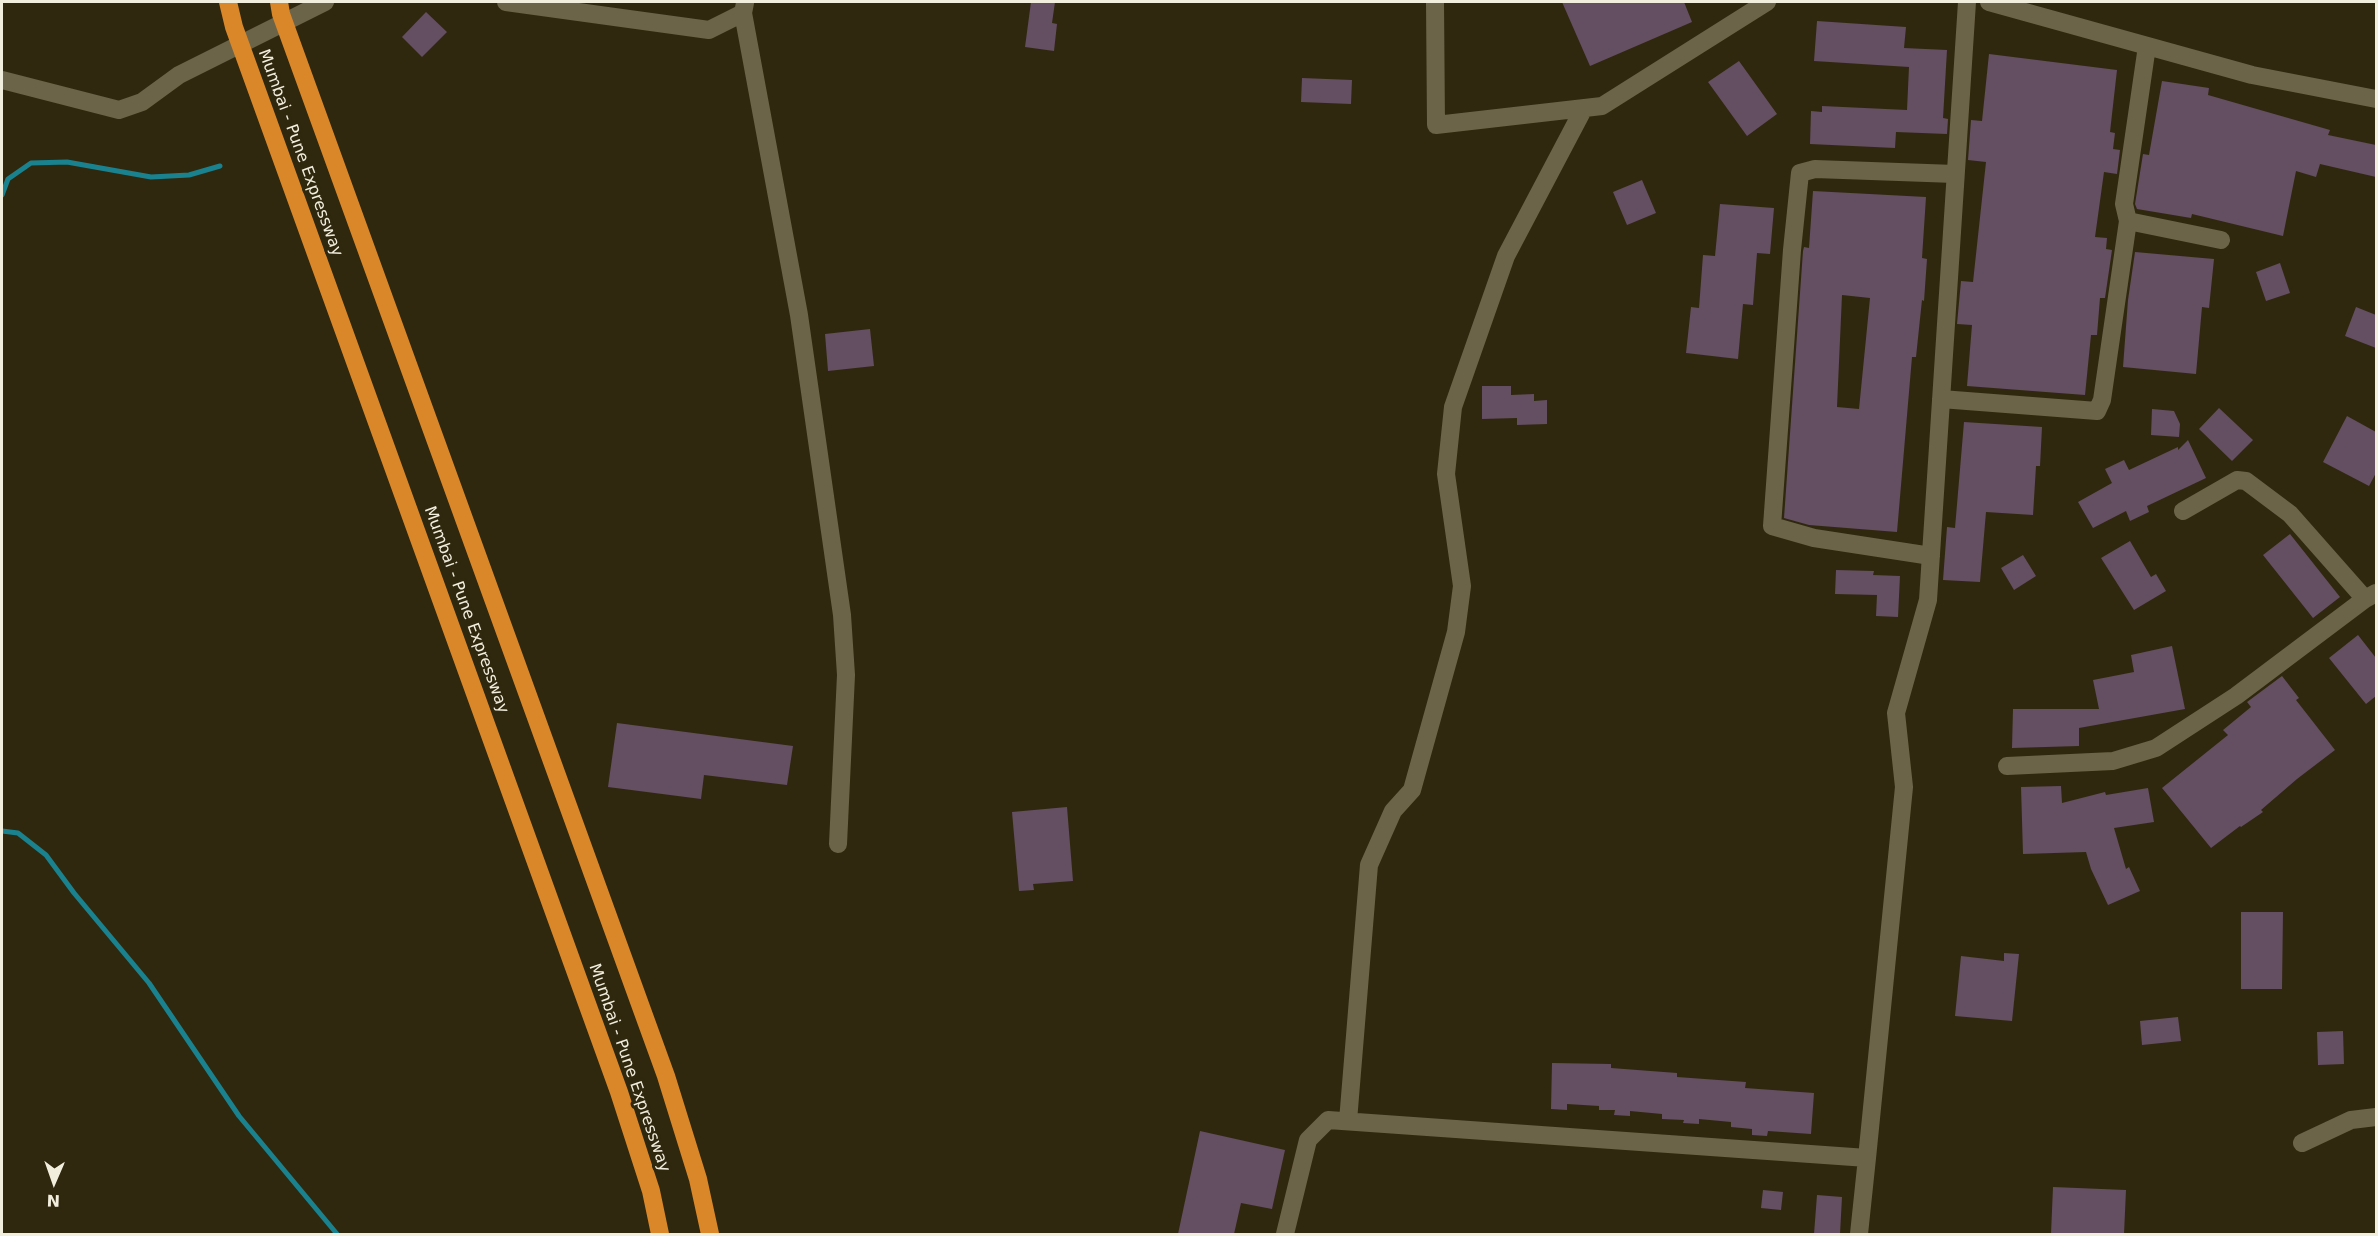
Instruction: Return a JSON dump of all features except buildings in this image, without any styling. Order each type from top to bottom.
[{"type":"highway","name":"Mumbai - Pune Expressway","points":[[228,2],[234,27],[275,142],[620,1092],[651,1191],[660,1234]]},
{"type":"highway","name":"Mumbai - Pune Expressway","points":[[280,8],[666,1076],[698,1179],[710,1234]]},
{"type":"street","points":[[2,80],[119,110],[142,102],[179,75],[325,2]]},
{"type":"street","points":[[506,2],[636,10],[709,30],[744,7],[799,315],[842,615],[846,675],[838,844]]},
{"type":"street","points":[[1436,2],[1436,125],[1602,106],[1767,2]]},
{"type":"street","points":[[1859,1234],[1904,787],[1896,713],[1928,600],[1967,2]]},
{"type":"street","points":[[1989,2],[2252,75],[2376,99]]},
{"type":"street","points":[[1941,399],[2097,411],[2102,400],[2128,221],[2124,204],[2147,46]]},
{"type":"street","points":[[1348,1121],[1369,866],[1393,811],[1412,790],[1456,632],[1462,585],[1446,474],[1453,407],[1506,256],[1584,108]]},
{"type":"street","points":[[1931,556],[1814,538],[1772,526],[1792,250],[1800,173],[1815,169],[1955,174]]},
{"type":"street","points":[[2128,221],[2221,240]]},
{"type":"street","points":[[2007,766],[2113,761],[2156,748],[2236,696],[2370,596],[2290,514],[2246,480],[2237,480],[2183,511]]},
{"type":"street","points":[[2302,1143],[2351,1120],[2376,1117]]},
{"type":"street","points":[[1285,1234],[1308,1140],[1328,1120],[1867,1158]]},
{"type":"waterway","points":[[2,195],[8,179],[31,163],[67,162],[151,177],[189,175],[220,166]]},
{"type":"waterway","points":[[2,831],[18,833],[46,855],[74,893],[149,983],[239,1116],[337,1234]]}]
